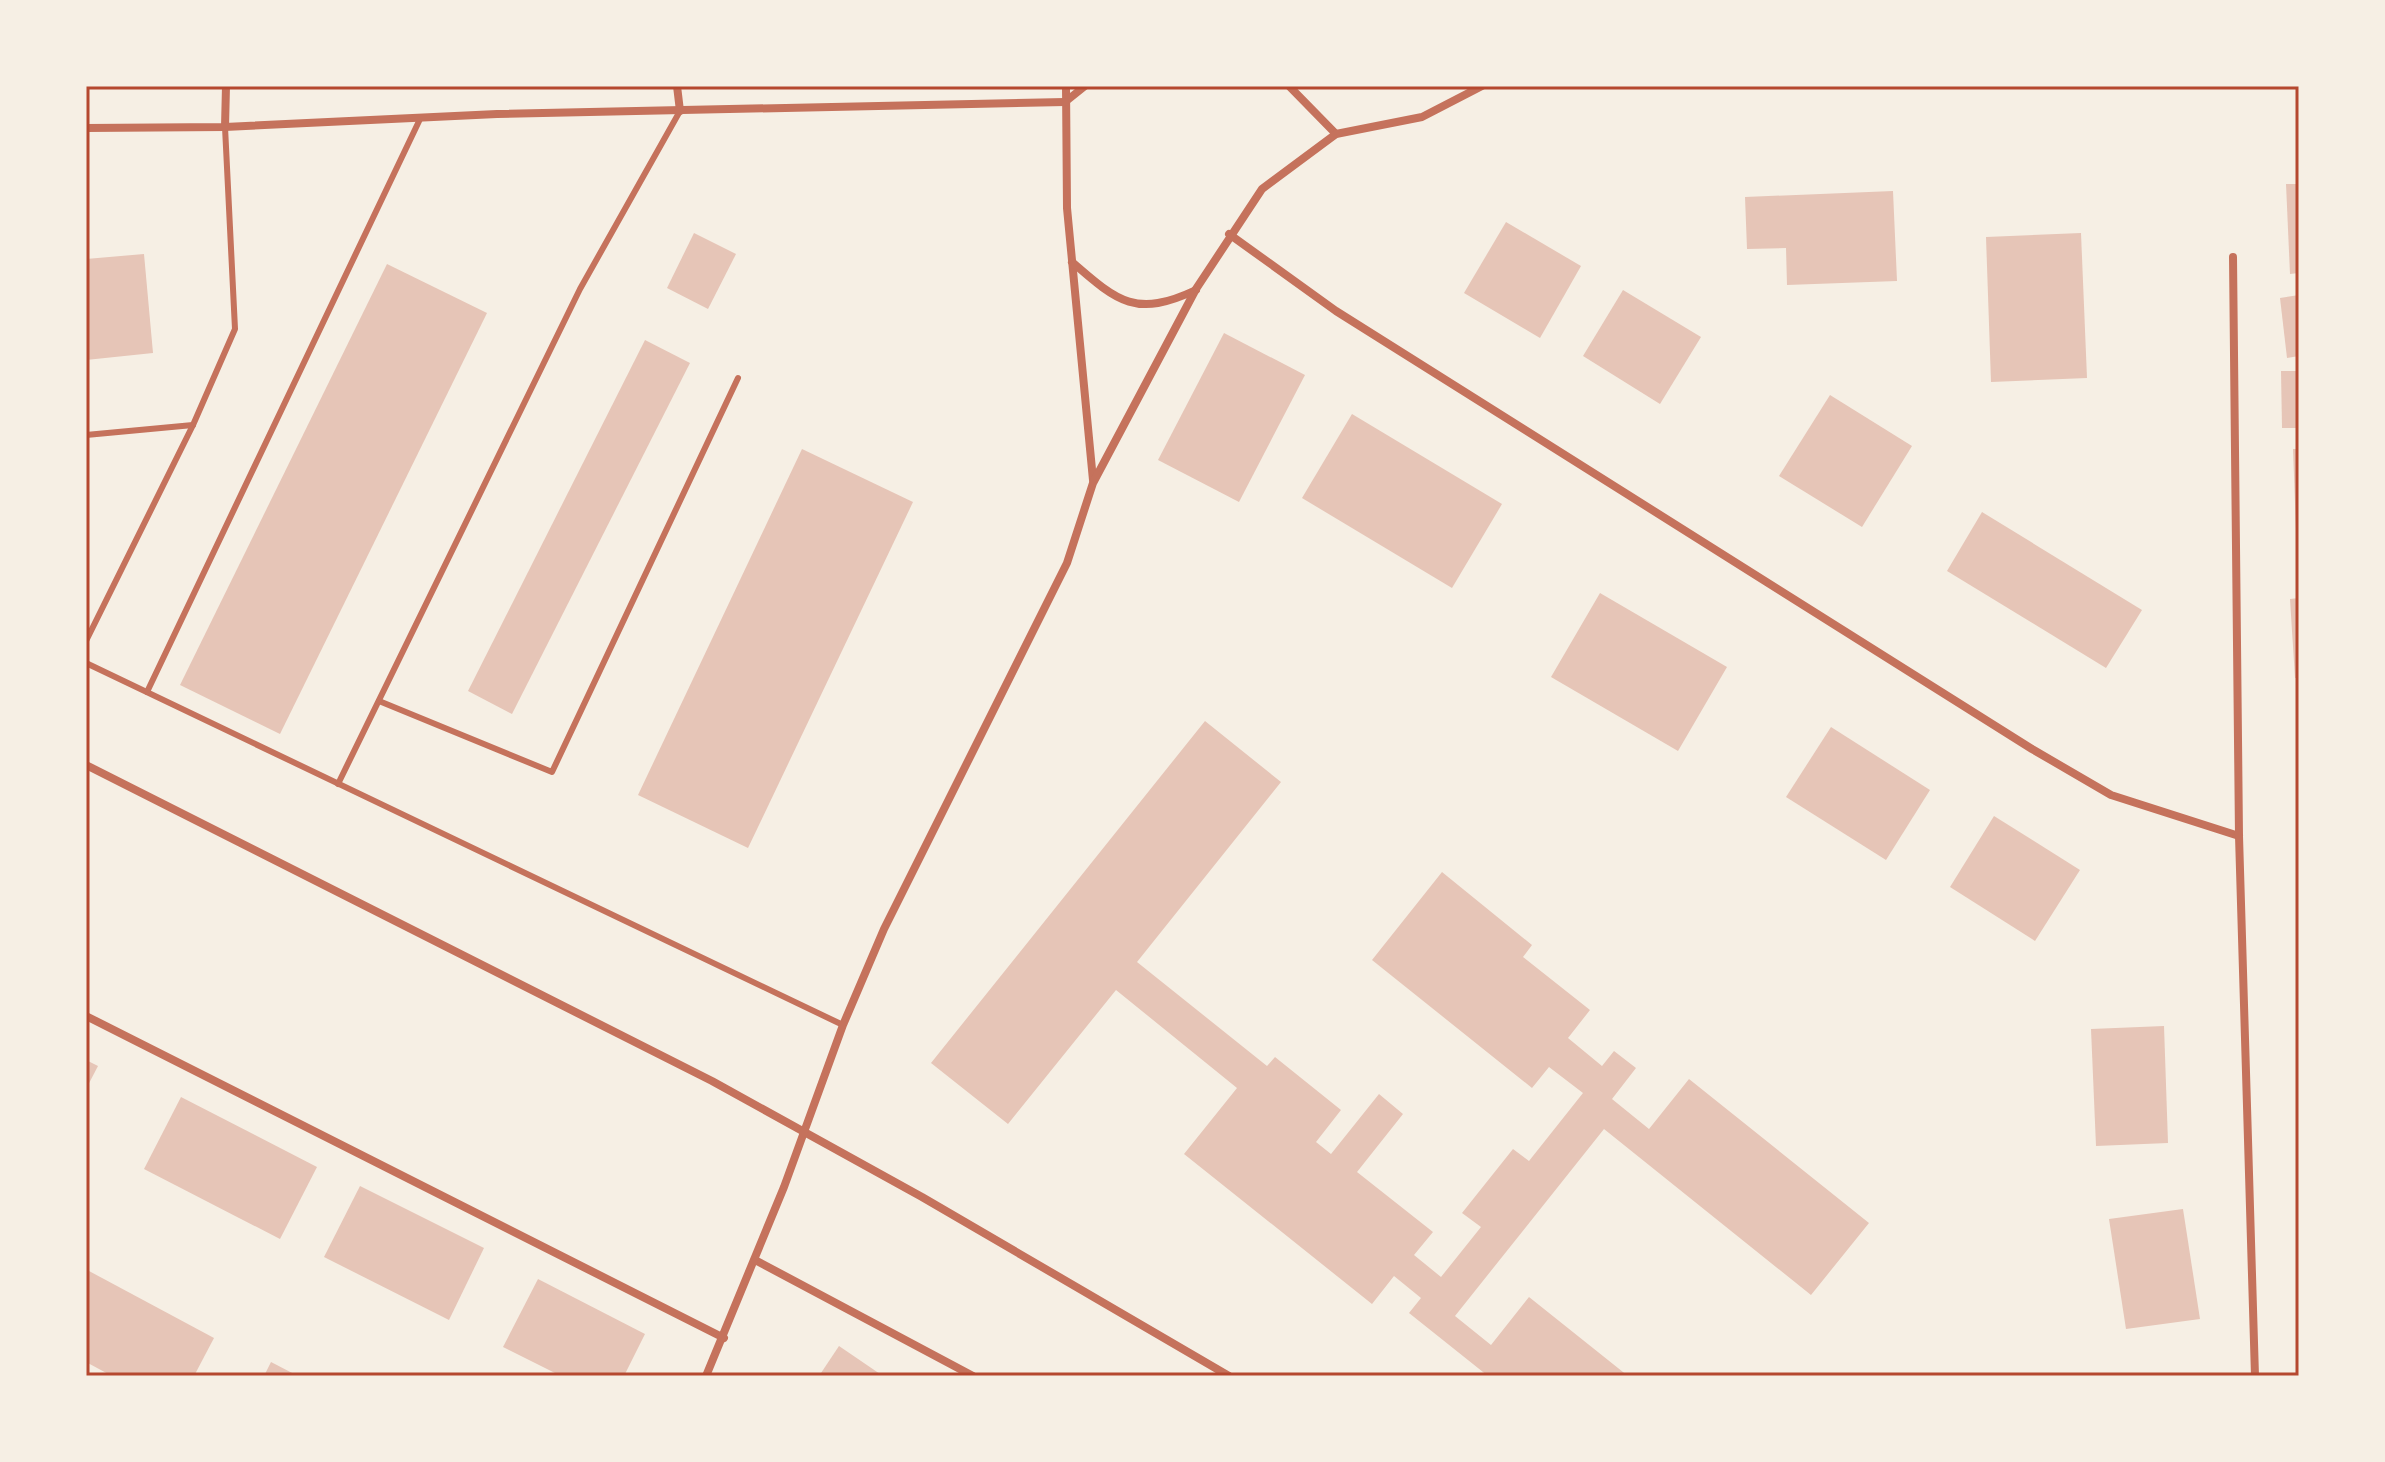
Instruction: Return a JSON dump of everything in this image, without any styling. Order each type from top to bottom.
[{"type":"street","points":[[225,127],[226,86]]},
{"type":"street","points":[[677,86],[680,111]]},
{"type":"street","points":[[1066,86],[1072,262],[1093,483]]},
{"type":"street","points":[[86,128],[225,127],[421,116],[1065,102],[1085,86]]},
{"type":"street","points":[[1289,86],[1336,134]]},
{"type":"street","points":[[706,1376],[755,1260],[843,1025],[935,822],[1067,563],[1093,483],[1196,289],[1229,234],[1262,189],[1336,134],[1422,117],[1482,86]]},
{"type":"street","points":[[1229,234],[1390,345],[2032,749],[2111,795],[2239,836]]},
{"type":"street","points":[[2233,257],[2239,836],[2255,1376]]},
{"type":"street","points":[[1072,262],[1102,288],[1141,305],[1165,305],[1196,289]]},
{"type":"street","points":[[86,765],[621,1033],[803,1132],[1229,1376]]},
{"type":"street","points":[[86,1016],[724,1338]]},
{"type":"street","points":[[755,1260],[973,1376]]},
{"type":"lane","points":[[338,784],[580,289],[680,111]]},
{"type":"lane","points":[[147,692],[421,116]]},
{"type":"lane","points":[[86,641],[193,425],[235,329],[225,127]]},
{"type":"lane","points":[[379,701],[552,772],[738,378]]},
{"type":"lane","points":[[86,435],[193,425]]},
{"type":"lane","points":[[86,663],[843,1025]]},
{"type":"building","points":[[2286,184],[2299,184],[2299,273],[2290,274]]},
{"type":"building","points":[[1893,191],[1897,281],[1787,285],[1786,248],[1747,249],[1745,197]]},
{"type":"building","points":[[1506,222],[1581,266],[1540,338],[1464,293]]},
{"type":"building","points":[[694,233],[736,254],[708,309],[667,288]]},
{"type":"building","points":[[2081,233],[2087,378],[1991,382],[1986,237]]},
{"type":"building","points":[[144,254],[153,353],[86,360],[86,259]]},
{"type":"building","points":[[387,264],[487,313],[280,734],[180,685]]},
{"type":"building","points":[[1623,290],[1701,337],[1660,404],[1583,356]]},
{"type":"building","points":[[2299,295],[2299,356],[2287,358],[2280,298]]},
{"type":"building","points":[[1224,333],[1305,375],[1239,502],[1158,460]]},
{"type":"building","points":[[645,340],[690,363],[512,714],[468,691]]},
{"type":"building","points":[[2281,371],[2299,371],[2299,428],[2282,428]]},
{"type":"building","points":[[1830,395],[1912,446],[1862,527],[1779,476]]},
{"type":"building","points":[[1352,414],[1502,504],[1452,588],[1302,498]]},
{"type":"building","points":[[802,449],[913,502],[748,848],[638,795]]},
{"type":"building","points":[[2293,449],[2299,449],[2299,530],[2296,530]]},
{"type":"building","points":[[1982,512],[2142,610],[2106,668],[1947,571]]},
{"type":"building","points":[[1600,593],[1727,667],[1678,751],[1551,677]]},
{"type":"building","points":[[2299,598],[2299,678],[2295,678],[2290,599]]},
{"type":"building","points":[[1205,721],[1281,782],[1137,962],[1267,1066],[1275,1057],[1341,1110],[1316,1142],[1331,1154],[1379,1094],[1403,1114],[1357,1172],[1433,1232],[1414,1255],[1441,1277],[1481,1227],[1462,1213],[1513,1149],[1529,1161],[1583,1093],[1549,1067],[1532,1088],[1372,960],[1442,872],[1532,945],[1523,957],[1590,1010],[1568,1038],[1602,1066],[1614,1051],[1636,1068],[1612,1099],[1649,1129],[1689,1079],[1869,1223],[1811,1295],[1604,1129],[1455,1316],[1491,1345],[1529,1297],[1628,1376],[1488,1376],[1409,1313],[1421,1298],[1394,1276],[1372,1304],[1184,1154],[1237,1088],[1116,990],[1008,1124],[931,1063]]},
{"type":"building","points":[[1831,727],[1930,790],[1886,860],[1786,797]]},
{"type":"building","points":[[1994,816],[2080,870],[2035,941],[1950,887]]},
{"type":"building","points":[[2164,1026],[2168,1143],[2096,1146],[2091,1029]]},
{"type":"building","points":[[86,1060],[98,1066],[86,1089]]},
{"type":"building","points":[[181,1097],[317,1167],[280,1239],[144,1169]]},
{"type":"building","points":[[360,1186],[484,1248],[449,1320],[324,1257]]},
{"type":"building","points":[[2183,1209],[2200,1319],[2126,1329],[2109,1219]]},
{"type":"building","points":[[89,1271],[214,1338],[194,1376],[112,1376],[86,1362],[86,1277]]},
{"type":"building","points":[[538,1279],[645,1334],[624,1376],[561,1376],[503,1347]]},
{"type":"building","points":[[839,1346],[883,1376],[819,1376]]},
{"type":"building","points":[[271,1362],[298,1376],[264,1376]]}]
